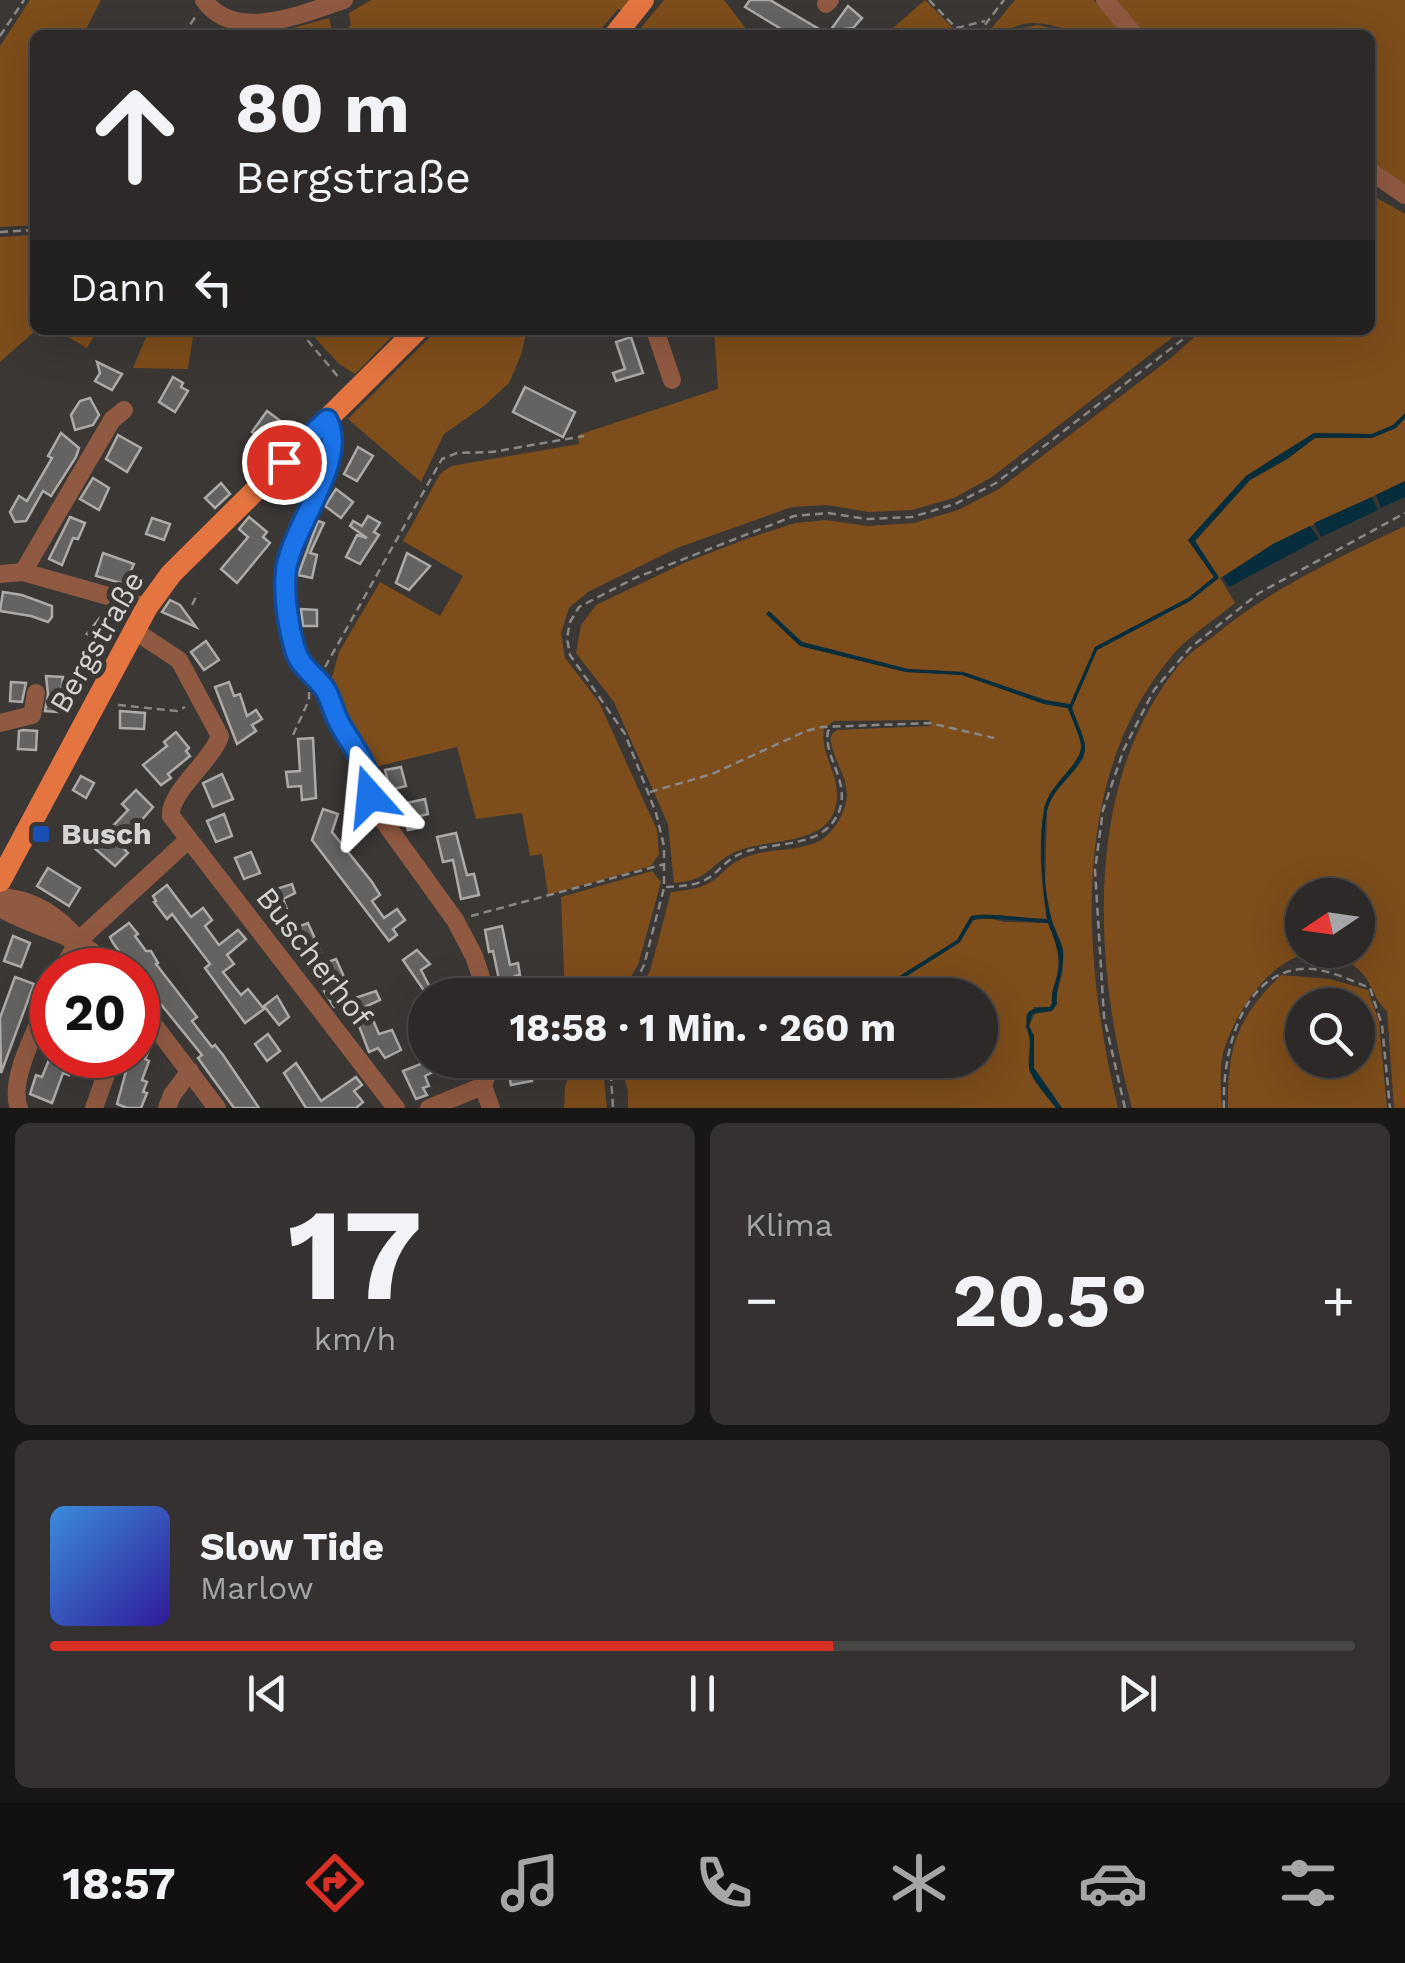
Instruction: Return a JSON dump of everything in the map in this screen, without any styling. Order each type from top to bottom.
[{"type":"main road","points":[[619,30],[643,0]]},
{"type":"main road","name":"Bergstraße","points":[[0,881],[107,700],[147,607],[200,543],[412,335]]},
{"type":"street","points":[[204,1],[224,15],[258,24],[344,0]]},
{"type":"street","points":[[1104,0],[1131,30]]},
{"type":"street","points":[[1375,175],[1405,194]]},
{"type":"street","points":[[657,335],[672,380]]},
{"type":"street","points":[[23,572],[112,420],[124,410]]},
{"type":"street","points":[[327,420],[332,434],[325,475],[288,557],[284,579],[292,640],[303,667],[325,689],[340,725],[366,768],[371,781],[370,796],[380,816],[455,920],[481,978]]},
{"type":"street","points":[[0,574],[23,572],[147,607]]},
{"type":"street","name":"Buscherhof","points":[[134,631],[178,660],[220,736],[212,754],[171,804],[171,816],[396,1108]]},
{"type":"street","points":[[0,723],[32,715],[36,693]]},
{"type":"street","points":[[74,948],[188,840]]},
{"type":"street","points":[[0,898],[16,899],[62,920],[78,941]]},
{"type":"street","points":[[0,908],[89,948]]},
{"type":"street","points":[[160,1033],[217,1108]]},
{"type":"street","points":[[19,1108],[15,1100],[17,1078],[30,1046]]},
{"type":"street","points":[[167,1108],[190,1071]]},
{"type":"street","points":[[94,1108],[105,1078]]},
{"type":"street","points":[[486,1078],[483,1086],[491,1108]]},
{"type":"street","points":[[429,1108],[483,1086]]},
{"type":"path","points":[[0,36],[24,0]]},
{"type":"path","points":[[929,0],[956,28],[985,21]]},
{"type":"path","points":[[980,30],[1004,0]]},
{"type":"path","points":[[186,30],[204,1]]},
{"type":"path","points":[[0,232],[30,230]]},
{"type":"path","points":[[303,335],[352,396]]},
{"type":"path","points":[[638,978],[664,888],[666,864],[661,830],[625,734],[570,656],[567,638],[579,607],[648,572],[794,516],[828,513],[867,519],[912,517],[955,504],[996,483],[1188,335]]},
{"type":"path","points":[[294,735],[308,700],[312,674],[330,661],[442,459],[456,453],[492,452],[584,436]]},
{"type":"path","points":[[1125,1108],[1104,1017],[1094,870],[1102,810],[1124,749],[1154,690],[1190,648],[1259,593],[1405,513]]},
{"type":"path","points":[[192,605],[198,593]]},
{"type":"path","points":[[107,700],[177,711],[202,699]]},
{"type":"path","points":[[649,793],[712,774],[806,731],[834,726],[930,723],[994,738]]},
{"type":"path","points":[[664,888],[694,885],[710,878],[735,856],[814,838],[826,830],[838,812],[842,792],[826,742],[834,726]]},
{"type":"path","points":[[455,920],[666,864]]},
{"type":"path","points":[[1224,1108],[1228,1052],[1243,1014],[1279,973],[1306,968],[1370,988],[1382,1025],[1390,1108]]},
{"type":"path","points":[[611,1078],[613,1108]]},
{"type":"shaded area","points":[[30,0],[101,0],[86,30],[30,30],[30,225],[0,227],[0,46]]},
{"type":"shaded area","points":[[371,0],[632,0],[623,11],[618,9],[600,30],[346,30],[351,25],[349,13]]},
{"type":"shaded area","points":[[664,0],[724,0],[747,30],[639,30]]},
{"type":"shaded area","points":[[925,0],[955,30],[891,30]]},
{"type":"shaded area","points":[[1015,0],[1094,0],[1121,30],[1070,30],[1035,23],[1010,30],[990,30]]},
{"type":"shaded area","points":[[1116,0],[1405,0],[1405,188],[1375,167],[1375,30],[1142,30]]},
{"type":"shaded area","points":[[329,18],[332,30],[285,30]]},
{"type":"shaded area","points":[[1038,25],[1058,30],[1016,30]]},
{"type":"shaded area","points":[[1375,197],[1405,214],[1405,413],[1393,425],[1372,434],[1314,433],[1246,476],[1188,540],[1214,577],[1188,598],[1095,647],[1070,705],[963,672],[908,669],[802,642],[767,614],[800,646],[906,672],[962,675],[1044,704],[1068,708],[1081,745],[1077,760],[1052,792],[1044,810],[1041,865],[1047,919],[971,916],[957,940],[897,978],[646,978],[671,892],[705,885],[748,856],[815,843],[833,828],[847,795],[833,751],[833,733],[931,726],[929,720],[834,721],[824,729],[823,738],[837,794],[830,819],[808,835],[748,847],[702,875],[674,883],[668,824],[614,702],[576,653],[581,625],[596,605],[684,563],[795,523],[914,523],[958,510],[999,489],[1196,335],[1375,335]]},
{"type":"shaded area","points":[[30,235],[30,335],[0,362],[0,237]]},
{"type":"shaded area","points":[[65,335],[95,335],[87,348]]},
{"type":"shaded area","points":[[147,335],[193,335],[188,369],[133,368]]},
{"type":"shaded area","points":[[313,335],[393,335],[355,374],[339,364]]},
{"type":"shaded area","points":[[432,335],[526,335],[509,383],[444,434],[421,482],[348,419]]},
{"type":"shaded area","points":[[714,335],[1176,335],[992,477],[954,498],[912,510],[869,512],[827,505],[792,507],[677,548],[588,592],[569,608],[561,633],[565,658],[599,702],[657,830],[659,854],[651,866],[548,895],[542,854],[530,856],[522,813],[476,819],[457,747],[371,768],[332,690],[339,652],[380,582],[440,616],[463,576],[403,541],[440,474],[451,466],[579,444],[578,435],[718,389]]},
{"type":"shaded area","points":[[1405,418],[1405,481],[1273,544],[1220,578],[1235,603],[1178,649],[1138,706],[1114,759],[1100,815],[1093,874],[1092,934],[1097,993],[1118,1108],[1062,1108],[1034,1068],[1034,1036],[1029,1026],[1036,1011],[1052,1011],[1063,971],[1062,947],[1045,887],[1047,810],[1055,789],[1083,759],[1085,746],[1072,708],[1097,650],[1190,601],[1219,577],[1195,541],[1250,480],[1315,438],[1372,438],[1395,428]]},
{"type":"shaded area","points":[[1405,526],[1405,1108],[1394,1108],[1387,1011],[1375,988],[1357,968],[1375,968],[1375,878],[1285,878],[1285,963],[1252,995],[1230,1035],[1223,1053],[1222,1108],[1132,1108],[1119,1054],[1104,937],[1111,820],[1125,764],[1148,712],[1184,660],[1237,618],[1306,575]]},
{"type":"shaded area","points":[[652,871],[661,882],[638,965],[630,978],[564,978],[561,897]]},
{"type":"shaded area","points":[[985,917],[1004,922],[1048,923],[1053,934],[1059,965],[1052,1003],[1050,1007],[1034,1007],[1025,1027],[1030,1037],[1029,1070],[1056,1108],[628,1108],[624,1078],[998,1078],[998,978],[904,978],[959,943],[973,920]]},
{"type":"shaded area","points":[[1281,975],[1330,979],[1361,988],[1285,988],[1285,1078],[1375,1078],[1375,1010],[1387,1108],[1228,1108],[1233,1051],[1254,1005]]},
{"type":"shaded area","points":[[568,1078],[604,1078],[607,1108],[564,1108]]},
{"type":"water","points":[[1405,413],[1396,428],[1372,438],[1315,438],[1250,480],[1195,541],[1219,578],[1190,601],[1097,650],[1072,708],[1084,740],[1084,753],[1055,793],[1045,823],[1047,896],[1063,950],[1063,964],[1057,1004],[1052,1011],[1032,1014],[1029,1026],[1034,1036],[1034,1068],[1062,1108],[1056,1108],[1031,1073],[1026,1017],[1032,1010],[1050,1007],[1052,1003],[1059,965],[1048,923],[973,920],[960,942],[904,978],[897,978],[957,940],[971,916],[1047,919],[1041,851],[1044,810],[1052,792],[1077,760],[1081,745],[1068,708],[1044,704],[962,675],[906,672],[800,646],[766,614],[769,611],[802,642],[908,669],[963,672],[1045,700],[1070,704],[1095,647],[1188,598],[1214,577],[1188,540],[1246,476],[1314,433],[1372,434],[1393,425]]},
{"type":"water","points":[[1405,481],[1405,497],[1381,508],[1376,495]]},
{"type":"water","points":[[1372,497],[1378,510],[1321,537],[1314,523]]},
{"type":"water","points":[[1310,526],[1319,539],[1229,587],[1223,577],[1273,544]]},
{"type":"building","points":[[750,0],[770,0],[821,30],[783,30],[745,7]]},
{"type":"building","points":[[848,6],[862,18],[853,28],[831,30]]},
{"type":"building","points":[[631,337],[643,373],[616,381],[613,373],[625,369],[616,342]]},
{"type":"building","points":[[97,362],[122,374],[112,390],[95,381],[100,373]]},
{"type":"building","points":[[173,377],[188,391],[175,412],[159,402]]},
{"type":"building","points":[[525,387],[575,412],[563,437],[513,412]]},
{"type":"building","points":[[90,398],[99,415],[93,425],[75,430],[71,415],[80,401]]},
{"type":"building","points":[[267,411],[282,422],[263,448],[253,440],[256,435],[252,432]]},
{"type":"building","points":[[61,433],[79,448],[76,457],[51,496],[43,491],[26,521],[15,522],[10,512],[19,496],[27,501],[52,458],[48,456]]},
{"type":"building","points":[[118,435],[141,448],[127,472],[106,459]]},
{"type":"building","points":[[358,447],[373,456],[357,481],[344,474]]},
{"type":"building","points":[[93,478],[109,488],[99,510],[80,499]]},
{"type":"building","points":[[221,483],[230,494],[215,508],[205,498]]},
{"type":"building","points":[[336,489],[353,502],[341,518],[325,506]]},
{"type":"building","points":[[368,516],[380,523],[374,532],[379,535],[360,564],[346,557],[357,535],[367,538],[350,526],[353,521],[362,526]]},
{"type":"building","points":[[70,517],[85,523],[78,539],[73,538],[62,565],[49,559]]},
{"type":"building","points":[[249,517],[267,532],[263,537],[270,543],[237,583],[221,569],[248,537],[239,529]]},
{"type":"building","points":[[152,518],[170,524],[164,540],[146,534]]},
{"type":"building","points":[[318,521],[324,523],[310,553],[317,555],[312,578],[298,575]]},
{"type":"building","points":[[103,553],[134,564],[121,583],[96,576]]},
{"type":"building","points":[[407,553],[430,566],[409,590],[396,583]]},
{"type":"building","points":[[3,592],[52,606],[52,617],[48,622],[0,611]]},
{"type":"building","points":[[170,600],[180,605],[196,627],[162,612]]},
{"type":"building","points":[[301,609],[317,610],[317,626],[303,626]]},
{"type":"building","points":[[100,618],[114,627],[105,644],[87,634]]},
{"type":"building","points":[[206,641],[219,660],[204,670],[191,652]]},
{"type":"building","points":[[46,676],[63,677],[58,712],[45,711]]},
{"type":"building","points":[[11,682],[26,683],[22,702],[10,701]]},
{"type":"building","points":[[229,682],[234,696],[240,694],[247,716],[256,710],[262,719],[252,725],[256,731],[237,744],[215,687]]},
{"type":"building","points":[[120,711],[145,713],[144,729],[120,728]]},
{"type":"building","points":[[19,731],[37,731],[36,750],[18,749]]},
{"type":"building","points":[[176,732],[189,748],[186,751],[190,756],[161,785],[143,765],[167,746],[164,742]]},
{"type":"building","points":[[313,738],[316,798],[302,800],[301,786],[288,787],[286,772],[300,771],[298,739]]},
{"type":"building","points":[[401,767],[406,786],[390,790],[385,770]]},
{"type":"building","points":[[222,774],[233,799],[213,807],[203,783]]},
{"type":"building","points":[[81,776],[94,783],[86,798],[73,790]]},
{"type":"building","points":[[136,790],[153,807],[120,845],[128,853],[115,866],[93,847],[128,810],[122,804]]},
{"type":"building","points":[[425,799],[428,814],[420,816],[422,827],[408,830],[402,804]]},
{"type":"building","points":[[323,809],[338,814],[332,832],[380,895],[372,901],[384,918],[397,909],[405,920],[393,929],[397,935],[389,941],[312,840]]},
{"type":"building","points":[[224,814],[232,836],[216,842],[207,821]]},
{"type":"building","points":[[456,833],[467,875],[474,874],[479,895],[461,899],[453,860],[443,862],[437,837]]},
{"type":"building","points":[[251,852],[260,873],[244,879],[235,858]]},
{"type":"building","points":[[48,868],[80,888],[69,906],[37,886]]},
{"type":"building","points":[[292,884],[295,893],[283,899],[288,912],[274,918],[264,893]]},
{"type":"building","points":[[167,885],[191,917],[203,908],[212,920],[205,926],[219,945],[238,930],[246,939],[227,955],[234,964],[223,972],[241,995],[248,989],[264,1009],[245,1023],[205,968],[210,964],[172,914],[167,919],[154,902],[153,896]]},
{"type":"building","points":[[129,923],[144,948],[117,948],[110,937]]},
{"type":"building","points":[[308,923],[321,952],[305,959],[292,929]]},
{"type":"building","points":[[502,926],[510,965],[518,963],[520,975],[499,978],[485,930]]},
{"type":"building","points":[[13,936],[30,943],[21,967],[4,961]]},
{"type":"building","points":[[417,950],[430,964],[421,970],[425,978],[415,978],[403,960]]},
{"type":"building","points":[[336,959],[345,979],[337,982],[346,1002],[334,1007],[324,991],[330,989],[320,965]]},
{"type":"building","points":[[160,969],[197,1017],[192,1021],[223,1055],[259,1108],[234,1108],[198,1058],[202,1055],[160,1003]]},
{"type":"building","points":[[15,977],[30,983],[30,995],[1,1073],[0,1018]]},
{"type":"building","points":[[376,991],[380,1000],[367,1006],[379,1034],[392,1030],[401,1050],[385,1058],[378,1048],[369,1052],[349,1000]]},
{"type":"building","points":[[277,996],[289,1017],[279,1025],[264,1006]]},
{"type":"building","points":[[268,1034],[280,1051],[267,1061],[255,1044]]},
{"type":"building","points":[[296,1063],[321,1101],[356,1077],[362,1085],[354,1091],[363,1102],[356,1108],[306,1108],[284,1073]]},
{"type":"building","points":[[408,1069],[408,1078],[426,1078],[429,1086],[423,1088],[427,1095],[416,1099],[403,1071]]},
{"type":"building","points":[[35,1078],[61,1078],[52,1103],[30,1094]]},
{"type":"building","points":[[124,1078],[143,1078],[147,1082],[141,1108],[117,1104]]},
{"type":"building","points":[[510,1078],[531,1078],[532,1081],[511,1085]]},
{"type":"place","name":"Busch","points":[[41,834]]},
{"type":"route","points":[[284,462],[327,420],[332,442],[325,475],[288,557],[284,579],[287,610],[297,654],[303,667],[325,689],[340,725],[366,768],[371,781],[370,796]]}]
